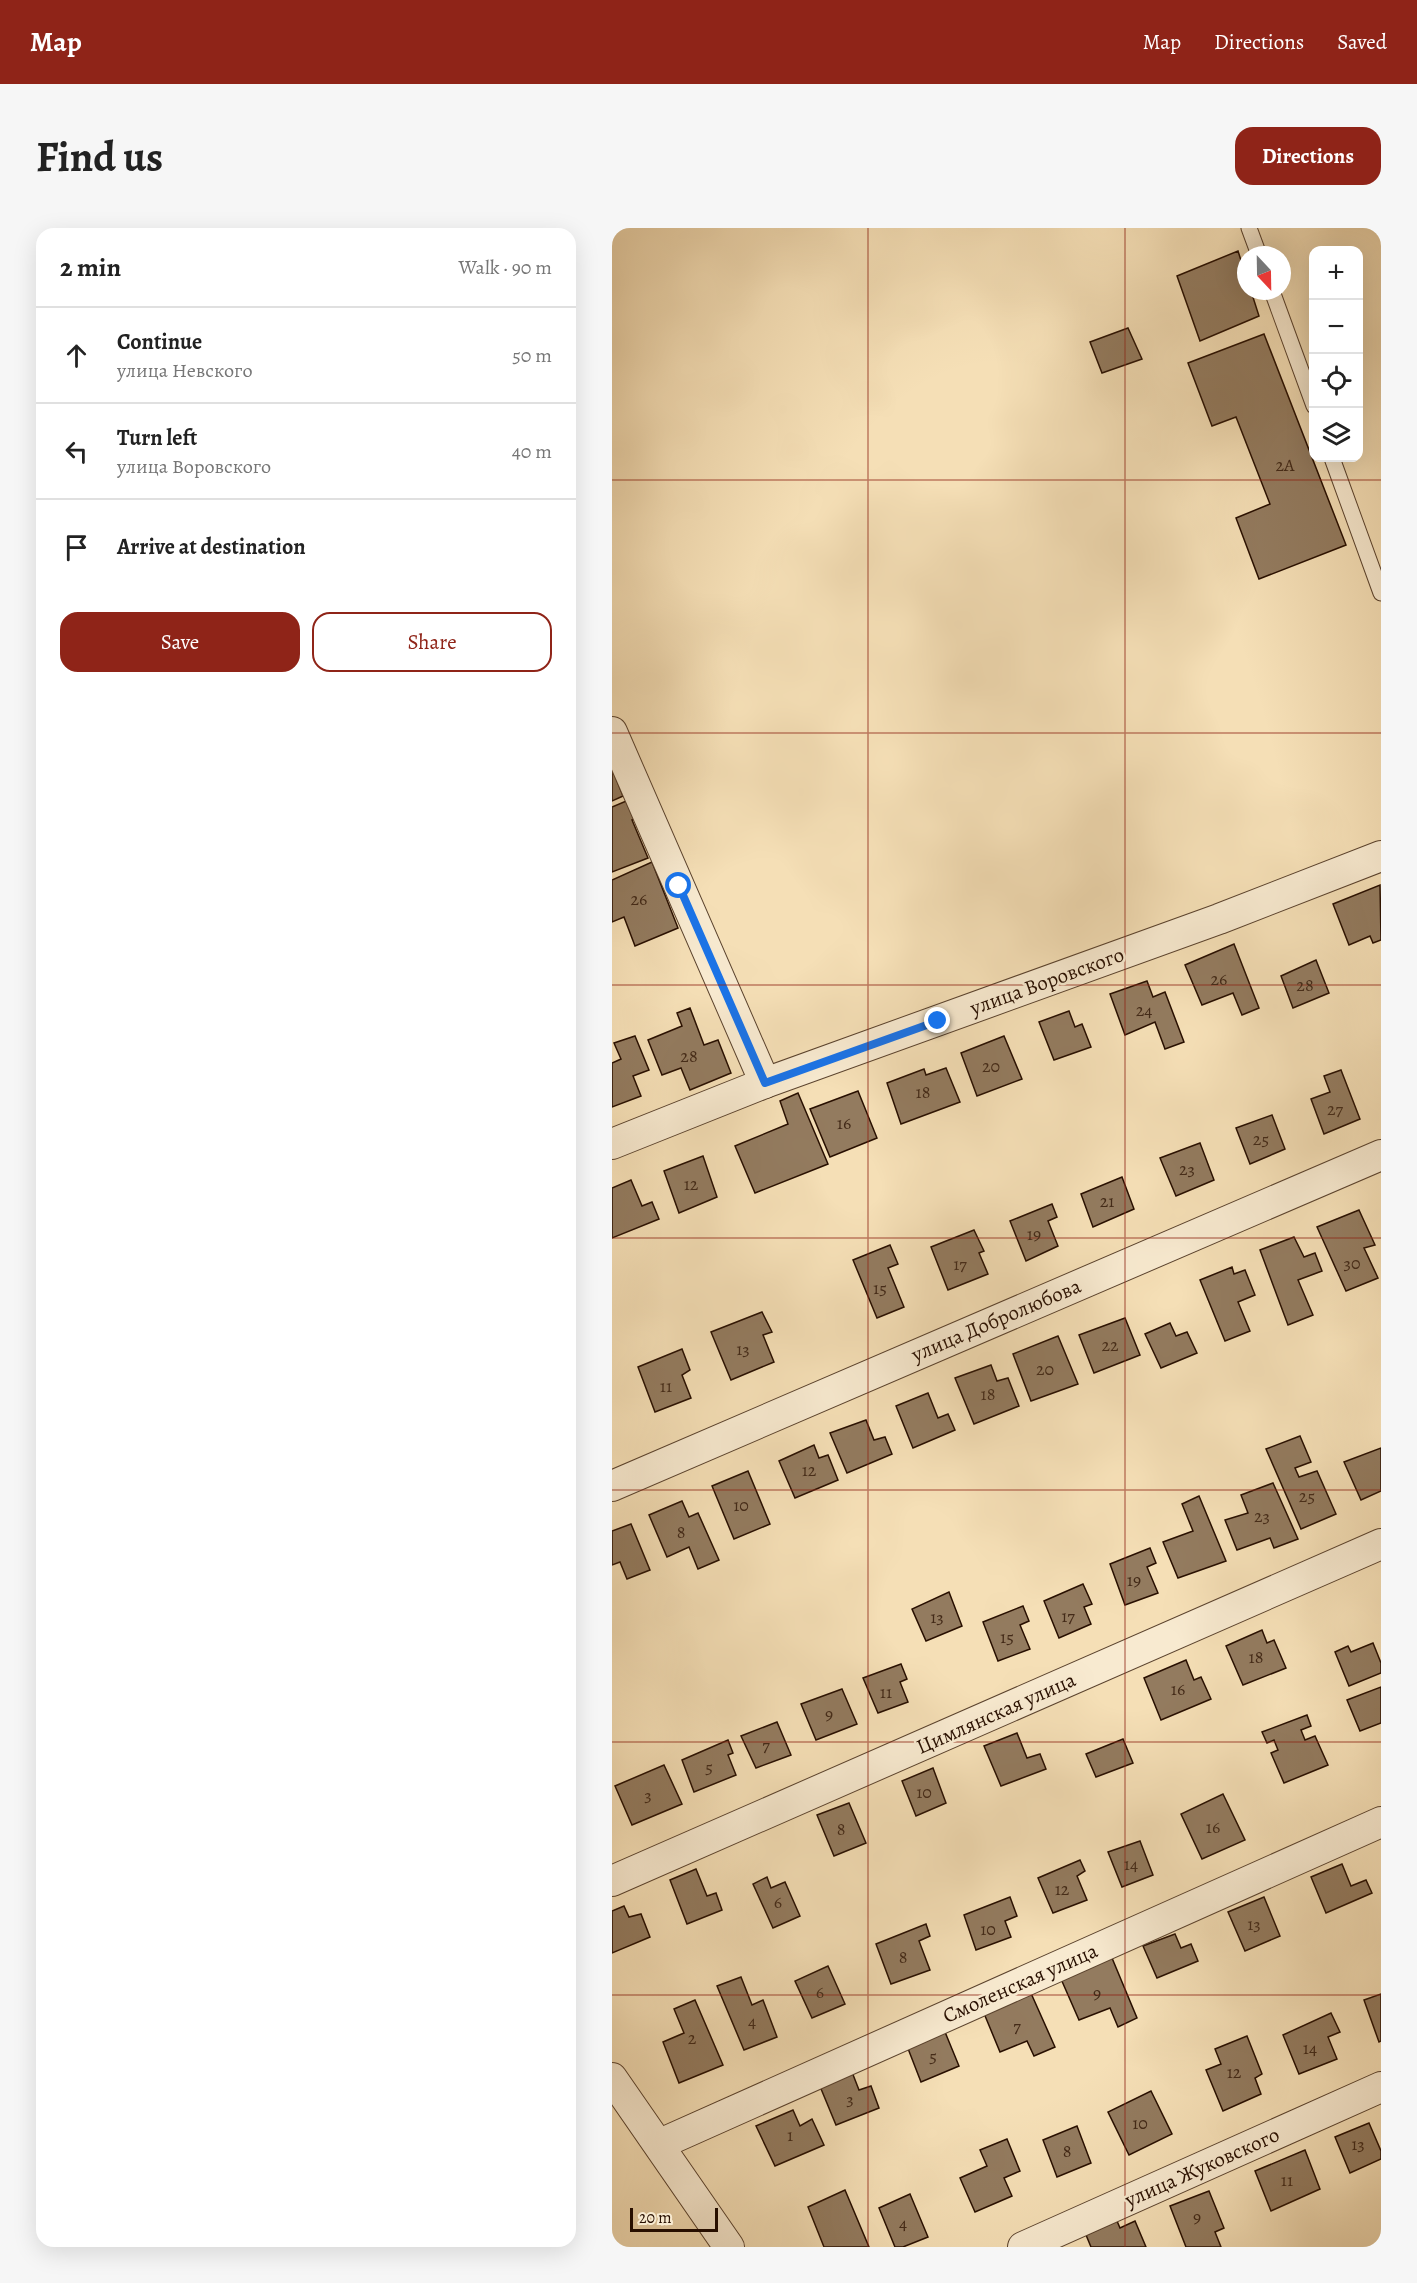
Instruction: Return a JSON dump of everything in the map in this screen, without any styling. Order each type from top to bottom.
[{"type":"street","points":[[612,732],[765,1083]]},
{"type":"street","name":"улица Воровского","points":[[612,1144],[765,1083],[1219,920],[1381,856]]},
{"type":"street","name":"улица Добролюбова","points":[[612,1486],[1381,1155]]},
{"type":"street","name":"Цимлянская улица","points":[[612,1881],[1381,1544]]},
{"type":"street","name":"Смоленская улица","points":[[660,2144],[1381,1822]]},
{"type":"street","points":[[612,2078],[660,2144],[729,2247]]},
{"type":"street","name":"улица Жуковского","points":[[1023,2247],[1381,2087]]},
{"type":"lane","points":[[1249,228],[1256,246]]},
{"type":"lane","points":[[1275,300],[1309,392]]},
{"type":"lane","points":[[1333,462],[1381,593]]},
{"type":"building","points":[[1237,251],[1237,300],[1254,300],[1259,316],[1200,341],[1177,276]]},
{"type":"building","points":[[1128,328],[1142,359],[1102,373],[1090,342]]},
{"type":"building","points":[[1264,334],[1309,450],[1309,462],[1314,462],[1346,545],[1259,579],[1236,518],[1270,504],[1236,417],[1212,426],[1188,363]]},
{"type":"building","points":[[612,768],[623,796],[612,801]]},
{"type":"building","points":[[631,799],[639,817],[632,820],[648,858],[612,872],[612,807]]},
{"type":"building","points":[[652,862],[678,928],[635,946],[624,917],[612,922],[612,880]]},
{"type":"building","points":[[1380,885],[1381,940],[1373,943],[1370,936],[1349,945],[1333,904]]},
{"type":"building","points":[[1234,944],[1259,1008],[1242,1015],[1233,993],[1202,1005],[1185,965]]},
{"type":"building","points":[[1316,960],[1329,993],[1293,1008],[1281,976]]},
{"type":"building","points":[[1147,981],[1153,997],[1165,992],[1184,1042],[1165,1049],[1155,1022],[1125,1035],[1110,994]]},
{"type":"building","points":[[690,1008],[704,1045],[718,1040],[731,1073],[690,1090],[681,1068],[662,1075],[648,1040],[682,1026],[677,1013]]},
{"type":"building","points":[[1069,1011],[1075,1027],[1082,1024],[1091,1047],[1054,1060],[1039,1022]]},
{"type":"building","points":[[635,1036],[649,1070],[633,1076],[641,1096],[612,1107],[612,1063],[621,1059],[614,1043]]},
{"type":"building","points":[[1004,1036],[1022,1079],[977,1096],[961,1053]]},
{"type":"building","points":[[946,1068],[960,1102],[901,1124],[887,1083],[924,1069],[926,1075]]},
{"type":"building","points":[[1341,1070],[1360,1119],[1324,1134],[1311,1099],[1330,1092],[1324,1076]]},
{"type":"building","points":[[858,1091],[877,1138],[830,1157],[810,1109]]},
{"type":"building","points":[[798,1093],[828,1164],[755,1193],[735,1146],[788,1124],[780,1101]]},
{"type":"building","points":[[1272,1115],[1285,1149],[1250,1164],[1236,1128]]},
{"type":"building","points":[[1200,1143],[1214,1180],[1176,1196],[1160,1158]]},
{"type":"building","points":[[703,1156],[717,1197],[679,1213],[664,1171]]},
{"type":"building","points":[[1122,1177],[1134,1209],[1093,1227],[1081,1194]]},
{"type":"building","points":[[631,1180],[642,1206],[652,1202],[659,1219],[612,1238],[612,1188]]},
{"type":"building","points":[[1052,1204],[1057,1217],[1048,1221],[1058,1246],[1026,1261],[1010,1221]]},
{"type":"building","points":[[1359,1210],[1375,1245],[1364,1248],[1378,1278],[1346,1291],[1317,1227]]},
{"type":"building","points":[[974,1230],[984,1251],[979,1253],[988,1274],[948,1290],[931,1247]]},
{"type":"building","points":[[1294,1237],[1304,1257],[1315,1253],[1322,1271],[1298,1280],[1313,1315],[1288,1325],[1260,1250]]},
{"type":"building","points":[[890,1245],[898,1264],[888,1268],[904,1307],[877,1318],[853,1260]]},
{"type":"building","points":[[1232,1267],[1234,1274],[1245,1270],[1255,1295],[1238,1302],[1250,1331],[1225,1341],[1200,1280]]},
{"type":"building","points":[[762,1312],[772,1332],[763,1335],[774,1362],[731,1380],[711,1332]]},
{"type":"building","points":[[1125,1318],[1140,1355],[1094,1373],[1079,1335]]},
{"type":"building","points":[[1170,1323],[1176,1336],[1187,1332],[1197,1353],[1161,1368],[1145,1334]]},
{"type":"building","points":[[1058,1336],[1078,1384],[1031,1401],[1013,1354]]},
{"type":"building","points":[[682,1349],[690,1370],[682,1375],[691,1398],[655,1412],[638,1367]]},
{"type":"building","points":[[991,1365],[997,1381],[1008,1378],[1019,1406],[974,1424],[955,1378]]},
{"type":"building","points":[[928,1393],[938,1418],[948,1414],[955,1430],[913,1448],[896,1406]]},
{"type":"building","points":[[866,1420],[874,1440],[885,1437],[892,1454],[847,1473],[830,1433]]},
{"type":"building","points":[[1300,1436],[1311,1462],[1295,1468],[1299,1477],[1317,1471],[1336,1514],[1301,1529],[1266,1449]]},
{"type":"building","points":[[814,1445],[819,1458],[828,1455],[838,1480],[795,1498],[779,1461]]},
{"type":"building","points":[[1381,1448],[1381,1491],[1361,1500],[1344,1462]]},
{"type":"building","points":[[748,1471],[770,1524],[734,1539],[712,1486]]},
{"type":"building","points":[[1273,1483],[1298,1539],[1274,1548],[1270,1538],[1237,1550],[1225,1520],[1248,1513],[1241,1495]]},
{"type":"building","points":[[1199,1496],[1226,1561],[1178,1578],[1163,1542],[1193,1531],[1182,1504]]},
{"type":"building","points":[[682,1501],[689,1517],[698,1513],[719,1560],[698,1569],[689,1547],[667,1557],[649,1515]]},
{"type":"building","points":[[631,1524],[650,1570],[627,1579],[620,1562],[612,1565],[612,1531]]},
{"type":"building","points":[[1150,1548],[1156,1563],[1147,1567],[1158,1593],[1125,1605],[1110,1564]]},
{"type":"building","points":[[1083,1584],[1092,1604],[1084,1607],[1091,1624],[1059,1638],[1044,1601]]},
{"type":"building","points":[[949,1592],[962,1626],[926,1641],[912,1609]]},
{"type":"building","points":[[1023,1606],[1029,1621],[1020,1625],[1030,1649],[998,1661],[983,1622]]},
{"type":"building","points":[[1262,1630],[1267,1643],[1274,1640],[1286,1668],[1243,1685],[1226,1646]]},
{"type":"building","points":[[1373,1643],[1381,1663],[1381,1673],[1349,1686],[1335,1652],[1348,1646],[1351,1652]]},
{"type":"building","points":[[1186,1660],[1194,1680],[1201,1677],[1211,1699],[1161,1720],[1144,1678]]},
{"type":"building","points":[[901,1664],[907,1679],[900,1682],[908,1702],[878,1713],[863,1678]]},
{"type":"building","points":[[1381,1687],[1381,1723],[1360,1731],[1347,1700]]},
{"type":"building","points":[[842,1689],[857,1724],[816,1740],[801,1704]]},
{"type":"building","points":[[1307,1715],[1311,1726],[1301,1730],[1305,1740],[1315,1736],[1328,1765],[1284,1783],[1271,1753],[1278,1750],[1274,1740],[1267,1743],[1262,1732]]},
{"type":"building","points":[[777,1722],[791,1755],[756,1768],[741,1736]]},
{"type":"building","points":[[1017,1733],[1027,1758],[1040,1754],[1046,1769],[1001,1786],[984,1746]]},
{"type":"building","points":[[1123,1739],[1133,1763],[1096,1777],[1086,1754]]},
{"type":"building","points":[[728,1740],[733,1753],[728,1755],[736,1775],[694,1792],[682,1760]]},
{"type":"building","points":[[664,1765],[682,1804],[632,1825],[615,1786]]},
{"type":"building","points":[[933,1768],[946,1803],[916,1816],[902,1781]]},
{"type":"building","points":[[1223,1794],[1245,1840],[1202,1859],[1181,1814]]},
{"type":"building","points":[[849,1803],[866,1843],[834,1856],[817,1815]]},
{"type":"building","points":[[1140,1841],[1153,1875],[1122,1887],[1108,1852]]},
{"type":"building","points":[[1080,1860],[1085,1871],[1077,1876],[1087,1900],[1053,1913],[1038,1878]]},
{"type":"building","points":[[1342,1864],[1351,1886],[1366,1880],[1372,1893],[1326,1913],[1311,1877]]},
{"type":"building","points":[[696,1869],[707,1896],[716,1893],[722,1910],[687,1924],[670,1880]]},
{"type":"building","points":[[767,1877],[771,1888],[785,1882],[800,1916],[773,1928],[753,1884]]},
{"type":"building","points":[[1010,1897],[1017,1916],[1005,1921],[1011,1937],[976,1950],[964,1915]]},
{"type":"building","points":[[1264,1897],[1280,1936],[1245,1951],[1228,1912]]},
{"type":"building","points":[[624,1906],[629,1917],[641,1914],[650,1937],[612,1953],[612,1911]]},
{"type":"building","points":[[926,1924],[930,1936],[919,1941],[930,1970],[891,1984],[876,1944]]},
{"type":"building","points":[[1175,1934],[1181,1948],[1191,1944],[1198,1961],[1157,1978],[1143,1946]]},
{"type":"building","points":[[1112,1958],[1137,2018],[1118,2027],[1110,2008],[1079,2020],[1061,1979]]},
{"type":"building","points":[[828,1966],[845,2004],[812,2018],[795,1981]]},
{"type":"building","points":[[741,1977],[752,2005],[763,2000],[777,2037],[744,2050],[717,1986]]},
{"type":"building","points":[[1030,1991],[1055,2047],[1034,2056],[1027,2041],[1000,2052],[983,2011]]},
{"type":"building","points":[[1381,1994],[1381,2041],[1379,2042],[1364,2000]]},
{"type":"building","points":[[695,2000],[723,2065],[679,2083],[663,2042],[684,2033],[674,2009]]},
{"type":"building","points":[[1331,2013],[1340,2032],[1328,2037],[1337,2059],[1299,2074],[1283,2035]]},
{"type":"building","points":[[945,2032],[959,2066],[921,2082],[907,2046]]},
{"type":"building","points":[[1247,2036],[1262,2074],[1255,2078],[1261,2094],[1223,2111],[1206,2070],[1221,2064],[1215,2049]]},
{"type":"building","points":[[852,2072],[859,2090],[871,2086],[879,2108],[836,2125],[819,2084]]},
{"type":"building","points":[[1151,2091],[1172,2134],[1129,2155],[1108,2112]]},
{"type":"building","points":[[793,2110],[800,2126],[812,2119],[824,2145],[775,2166],[756,2126]]},
{"type":"building","points":[[1369,2123],[1381,2151],[1381,2159],[1350,2173],[1335,2137]]},
{"type":"building","points":[[1077,2126],[1091,2163],[1057,2177],[1043,2140]]},
{"type":"building","points":[[1007,2139],[1020,2171],[1004,2178],[1012,2196],[975,2212],[960,2178],[987,2166],[980,2150]]},
{"type":"building","points":[[1305,2150],[1320,2189],[1271,2211],[1255,2171]]},
{"type":"building","points":[[845,2190],[869,2247],[824,2247],[808,2207]]},
{"type":"building","points":[[1209,2191],[1224,2228],[1215,2232],[1221,2247],[1186,2247],[1170,2206]]},
{"type":"building","points":[[910,2194],[928,2237],[903,2247],[895,2247],[879,2208]]},
{"type":"building","points":[[1117,2221],[1120,2228],[1135,2221],[1146,2247],[1091,2247],[1086,2235]]},
{"type":"route","points":[[679,886],[765,1083],[938,1021]]}]
